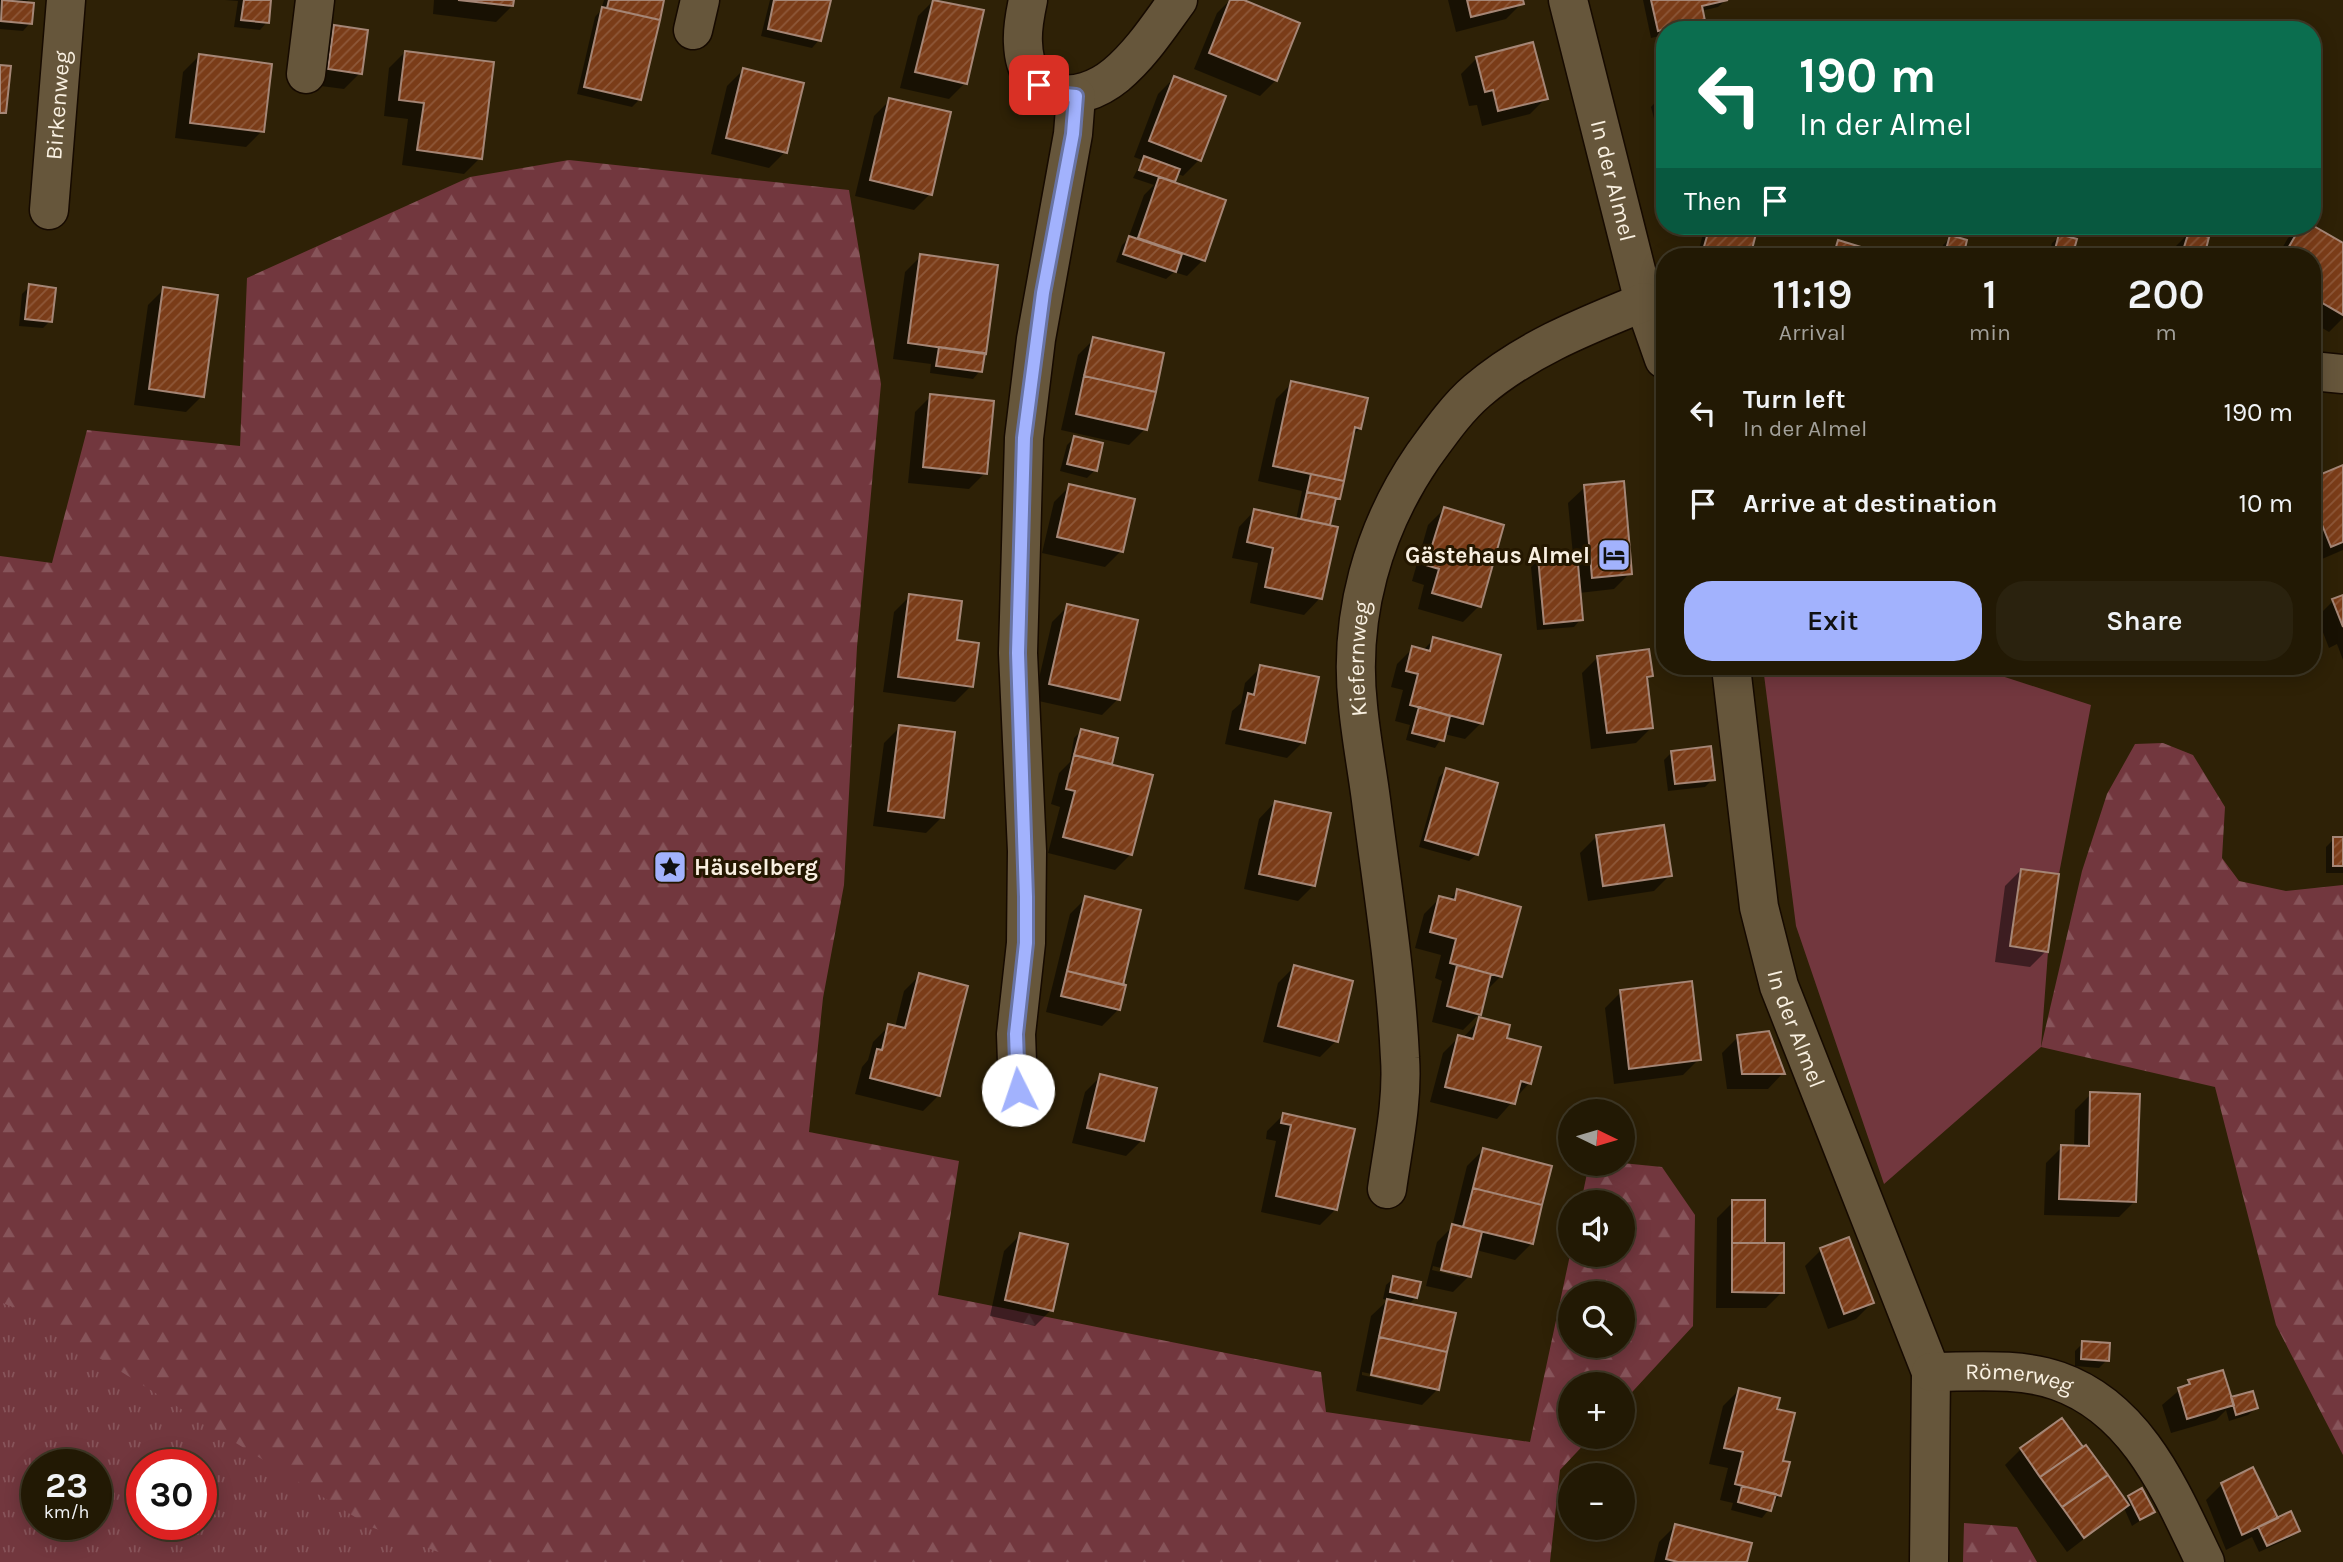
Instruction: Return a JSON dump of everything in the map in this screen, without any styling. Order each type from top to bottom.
[{"type":"street","name":"Birkenweg","points":[[48,210],[66,0]]},
{"type":"street","points":[[306,74],[315,0]]},
{"type":"street","points":[[1028,0],[1023,43],[1028,67],[1048,91],[1076,96],[1093,91],[1117,74],[1139,53],[1178,0]]},
{"type":"street","name":"In der Almel","points":[[1568,0],[1644,302],[1656,336]]},
{"type":"street","points":[[1018,1090],[1016,1034],[1026,943],[1027,864],[1018,653],[1024,438],[1040,313],[1073,134],[1076,96]]},
{"type":"street","name":"Kiefernweg","points":[[1387,1189],[1399,1107],[1401,1060],[1394,982],[1357,704],[1356,652],[1362,596],[1377,541],[1405,483],[1441,430],[1476,392],[1520,360],[1566,334],[1644,302]]},
{"type":"street","points":[[2321,372],[2343,374]]},
{"type":"street","name":"In der Almel","points":[[1732,675],[1759,907],[1776,973],[1931,1372]]},
{"type":"street","name":"Römerweg","points":[[1929,1562],[1931,1372],[2020,1374],[2056,1380],[2084,1393],[2129,1428],[2156,1466],[2204,1562]]},
{"type":"green space","points":[[569,160],[849,190],[881,384],[857,647],[844,885],[823,998],[809,1132],[959,1161],[938,1295],[1321,1372],[1326,1412],[1530,1442],[1558,1311],[1558,1358],[1635,1358],[1635,1281],[1564,1281],[1567,1267],[1635,1267],[1635,1190],[1584,1190],[1586,1176],[1635,1176],[1635,1164],[1662,1167],[1695,1215],[1693,1326],[1635,1389],[1635,1372],[1558,1372],[1558,1449],[1580,1449],[1567,1463],[1558,1463],[1550,1562],[0,1562],[0,556],[52,563],[87,430],[240,446],[247,278],[470,177]]},
{"type":"green space","points":[[1764,675],[1999,675],[2091,705],[2059,874],[2048,952],[2041,1047],[1884,1184],[1796,926]]},
{"type":"green space","points":[[2163,743],[2193,755],[2225,807],[2222,858],[2239,881],[2286,891],[2343,885],[2343,1455],[2276,1325],[2215,1087],[2041,1047],[2082,871],[2107,794],[2135,744]]},
{"type":"green space","points":[[0,1302],[25,1312],[371,1527],[465,1562],[0,1562]]},
{"type":"green space","points":[[1964,1523],[2017,1527],[2037,1562],[1963,1562]]},
{"type":"building","points":[[2,0],[34,3],[32,24],[1,21]]},
{"type":"building","points":[[244,0],[271,0],[269,23],[241,20]]},
{"type":"building","points":[[458,0],[514,0],[513,6]]},
{"type":"building","points":[[609,0],[664,0],[660,20],[607,8]]},
{"type":"building","points":[[774,0],[831,0],[821,41],[768,29]]},
{"type":"building","points":[[933,0],[984,10],[967,84],[915,72]]},
{"type":"building","points":[[1230,0],[1244,0],[1300,23],[1277,81],[1209,53]]},
{"type":"building","points":[[1467,0],[1523,0],[1524,4],[1471,17]]},
{"type":"building","points":[[1651,0],[1728,0],[1702,6],[1705,21],[1656,22]]},
{"type":"building","points":[[602,7],[660,20],[641,100],[584,87]]},
{"type":"building","points":[[334,25],[368,30],[362,74],[328,69]]},
{"type":"building","points":[[1533,42],[1548,99],[1498,111],[1493,90],[1485,92],[1476,57]]},
{"type":"building","points":[[405,51],[494,62],[482,159],[417,150],[424,103],[399,100]]},
{"type":"building","points":[[199,54],[272,64],[264,132],[190,123]]},
{"type":"building","points":[[0,65],[11,66],[6,113],[0,113]]},
{"type":"building","points":[[743,68],[804,83],[787,153],[726,138]]},
{"type":"building","points":[[1174,76],[1226,96],[1201,161],[1149,141]]},
{"type":"building","points":[[889,98],[951,112],[932,195],[870,180]]},
{"type":"building","points":[[1144,156],[1180,169],[1175,182],[1139,170]]},
{"type":"building","points":[[1159,177],[1226,200],[1205,261],[1138,238]]},
{"type":"building","points":[[2321,230],[2343,243],[2343,315],[2321,302],[2321,248],[2288,248],[2296,235],[2321,235]]},
{"type":"building","points":[[1707,235],[1756,235],[1752,248],[1704,248]]},
{"type":"building","points":[[1950,235],[1967,240],[1965,248],[1946,248]]},
{"type":"building","points":[[2059,235],[2077,239],[2074,248],[2055,248]]},
{"type":"building","points":[[2188,235],[2209,237],[2206,248],[2184,248]]},
{"type":"building","points":[[1129,236],[1182,254],[1176,272],[1123,254]]},
{"type":"building","points":[[1838,240],[1864,248],[1836,248]]},
{"type":"building","points":[[920,254],[998,265],[986,354],[908,343]]},
{"type":"building","points":[[29,284],[56,288],[52,322],[25,319]]},
{"type":"building","points":[[163,287],[218,295],[204,397],[149,389]]},
{"type":"building","points":[[1093,337],[1164,353],[1156,392],[1084,376]]},
{"type":"building","points":[[939,347],[985,353],[982,372],[936,366]]},
{"type":"building","points":[[1084,376],[1156,392],[1147,430],[1076,414]]},
{"type":"building","points":[[1291,381],[1368,398],[1361,429],[1355,427],[1344,481],[1273,466]]},
{"type":"building","points":[[930,394],[994,401],[987,474],[923,467]]},
{"type":"building","points":[[1074,436],[1103,443],[1097,471],[1067,464]]},
{"type":"building","points":[[2343,465],[2343,542],[2331,547],[2321,522],[2321,474]]},
{"type":"building","points":[[1311,474],[1344,481],[1340,499],[1307,492]]},
{"type":"building","points":[[1624,481],[1632,574],[1592,578],[1584,485]]},
{"type":"building","points":[[1069,484],[1135,499],[1123,552],[1057,537]]},
{"type":"building","points":[[1307,492],[1336,498],[1330,525],[1301,519]]},
{"type":"building","points":[[1444,507],[1504,525],[1481,607],[1432,593],[1439,569],[1426,565]]},
{"type":"building","points":[[1254,509],[1338,527],[1322,599],[1265,587],[1273,548],[1247,542]]},
{"type":"building","points":[[1577,553],[1583,620],[1544,624],[1538,557]]},
{"type":"building","points":[[909,594],[962,601],[957,640],[979,643],[973,687],[898,677]]},
{"type":"building","points":[[2343,595],[2343,627],[2332,599]]},
{"type":"building","points":[[1067,604],[1138,620],[1120,700],[1049,684]]},
{"type":"building","points":[[1433,637],[1501,655],[1483,724],[1410,705],[1418,674],[1406,671],[1412,646],[1430,651]]},
{"type":"building","points":[[1649,649],[1653,676],[1647,677],[1653,728],[1607,733],[1597,656]]},
{"type":"building","points":[[1260,665],[1319,677],[1305,743],[1240,729],[1248,693],[1254,695]]},
{"type":"building","points":[[1419,707],[1450,716],[1444,741],[1412,733]]},
{"type":"building","points":[[899,725],[955,732],[944,818],[888,811]]},
{"type":"building","points":[[1081,729],[1118,738],[1112,764],[1074,755]]},
{"type":"building","points":[[1711,746],[1715,780],[1675,784],[1671,751]]},
{"type":"building","points":[[1074,755],[1153,775],[1132,855],[1063,837],[1075,791],[1066,789]]},
{"type":"building","points":[[1446,768],[1498,783],[1478,855],[1425,840]]},
{"type":"building","points":[[1275,801],[1331,813],[1315,886],[1259,874]]},
{"type":"building","points":[[1664,825],[1672,876],[1603,886],[1596,835]]},
{"type":"building","points":[[2333,837],[2343,837],[2343,866],[2333,866]]},
{"type":"building","points":[[2021,869],[2059,874],[2048,952],[2010,946]]},
{"type":"building","points":[[1457,889],[1521,907],[1502,977],[1450,963],[1456,939],[1430,932],[1439,896],[1455,900]]},
{"type":"building","points":[[1085,896],[1141,910],[1123,985],[1067,971]]},
{"type":"building","points":[[1294,965],[1353,981],[1338,1042],[1278,1026]]},
{"type":"building","points":[[1457,965],[1491,974],[1481,1015],[1447,1006]]},
{"type":"building","points":[[1067,971],[1126,985],[1120,1010],[1061,996]]},
{"type":"building","points":[[919,973],[968,986],[940,1096],[870,1078],[877,1049],[882,1050],[888,1024],[905,1028]]},
{"type":"building","points":[[1692,981],[1701,1060],[1629,1069],[1620,990]]},
{"type":"building","points":[[1479,1017],[1510,1025],[1507,1038],[1541,1047],[1531,1084],[1521,1081],[1515,1104],[1445,1087],[1458,1035],[1473,1039]]},
{"type":"building","points":[[1769,1031],[1785,1074],[1742,1074],[1737,1035]]},
{"type":"building","points":[[1100,1074],[1157,1088],[1144,1141],[1087,1128]]},
{"type":"building","points":[[2090,1092],[2140,1094],[2136,1202],[2059,1199],[2061,1145],[2089,1146]]},
{"type":"building","points":[[1283,1113],[1355,1129],[1337,1210],[1276,1196],[1291,1125],[1281,1123]]},
{"type":"building","points":[[1483,1148],[1552,1166],[1542,1205],[1473,1188]]},
{"type":"building","points":[[1473,1188],[1542,1205],[1533,1244],[1463,1227]]},
{"type":"building","points":[[1732,1200],[1765,1200],[1765,1243],[1732,1243]]},
{"type":"building","points":[[1452,1224],[1482,1232],[1471,1277],[1441,1270]]},
{"type":"building","points":[[1020,1233],[1068,1244],[1053,1311],[1005,1300]]},
{"type":"building","points":[[1849,1237],[1874,1303],[1844,1314],[1820,1248]]},
{"type":"building","points":[[1732,1243],[1784,1243],[1784,1293],[1732,1292]]},
{"type":"building","points":[[1393,1276],[1421,1282],[1417,1298],[1390,1292]]},
{"type":"building","points":[[1387,1299],[1456,1313],[1447,1352],[1379,1337]]},
{"type":"building","points":[[1379,1337],[1447,1352],[1439,1390],[1371,1375]]},
{"type":"building","points":[[2082,1341],[2110,1343],[2109,1361],[2081,1359]]},
{"type":"building","points":[[2223,1370],[2234,1405],[2187,1419],[2178,1388],[2190,1384],[2188,1380]]},
{"type":"building","points":[[1739,1388],[1780,1398],[1777,1409],[1795,1413],[1783,1461],[1790,1462],[1781,1496],[1735,1484],[1743,1452],[1724,1448]]},
{"type":"building","points":[[2253,1391],[2258,1408],[2236,1415],[2231,1397]]},
{"type":"building","points":[[2062,1418],[2083,1447],[2040,1477],[2020,1448]]},
{"type":"building","points":[[2086,1445],[2108,1475],[2062,1507],[2040,1477]]},
{"type":"building","points":[[2253,1467],[2278,1518],[2242,1535],[2221,1483]]},
{"type":"building","points":[[2108,1475],[2129,1505],[2084,1538],[2062,1507]]},
{"type":"building","points":[[1742,1486],[1776,1494],[1771,1511],[1738,1502]]},
{"type":"building","points":[[2142,1488],[2155,1512],[2140,1520],[2128,1496]]},
{"type":"building","points":[[2291,1511],[2300,1531],[2267,1546],[2258,1527]]},
{"type":"building","points":[[1675,1524],[1752,1543],[1747,1562],[1678,1562],[1666,1559]]},
{"type":"place","name":"Gästehaus Almel","points":[[1614,555]]},
{"type":"place","name":"Häuselberg","points":[[670,867]]},
{"type":"route","points":[[1018,1090],[1015,1065],[1016,1034],[1026,943],[1027,851],[1018,653],[1024,438],[1036,338],[1050,248],[1073,134],[1076,96],[1055,94],[1039,85]]}]
